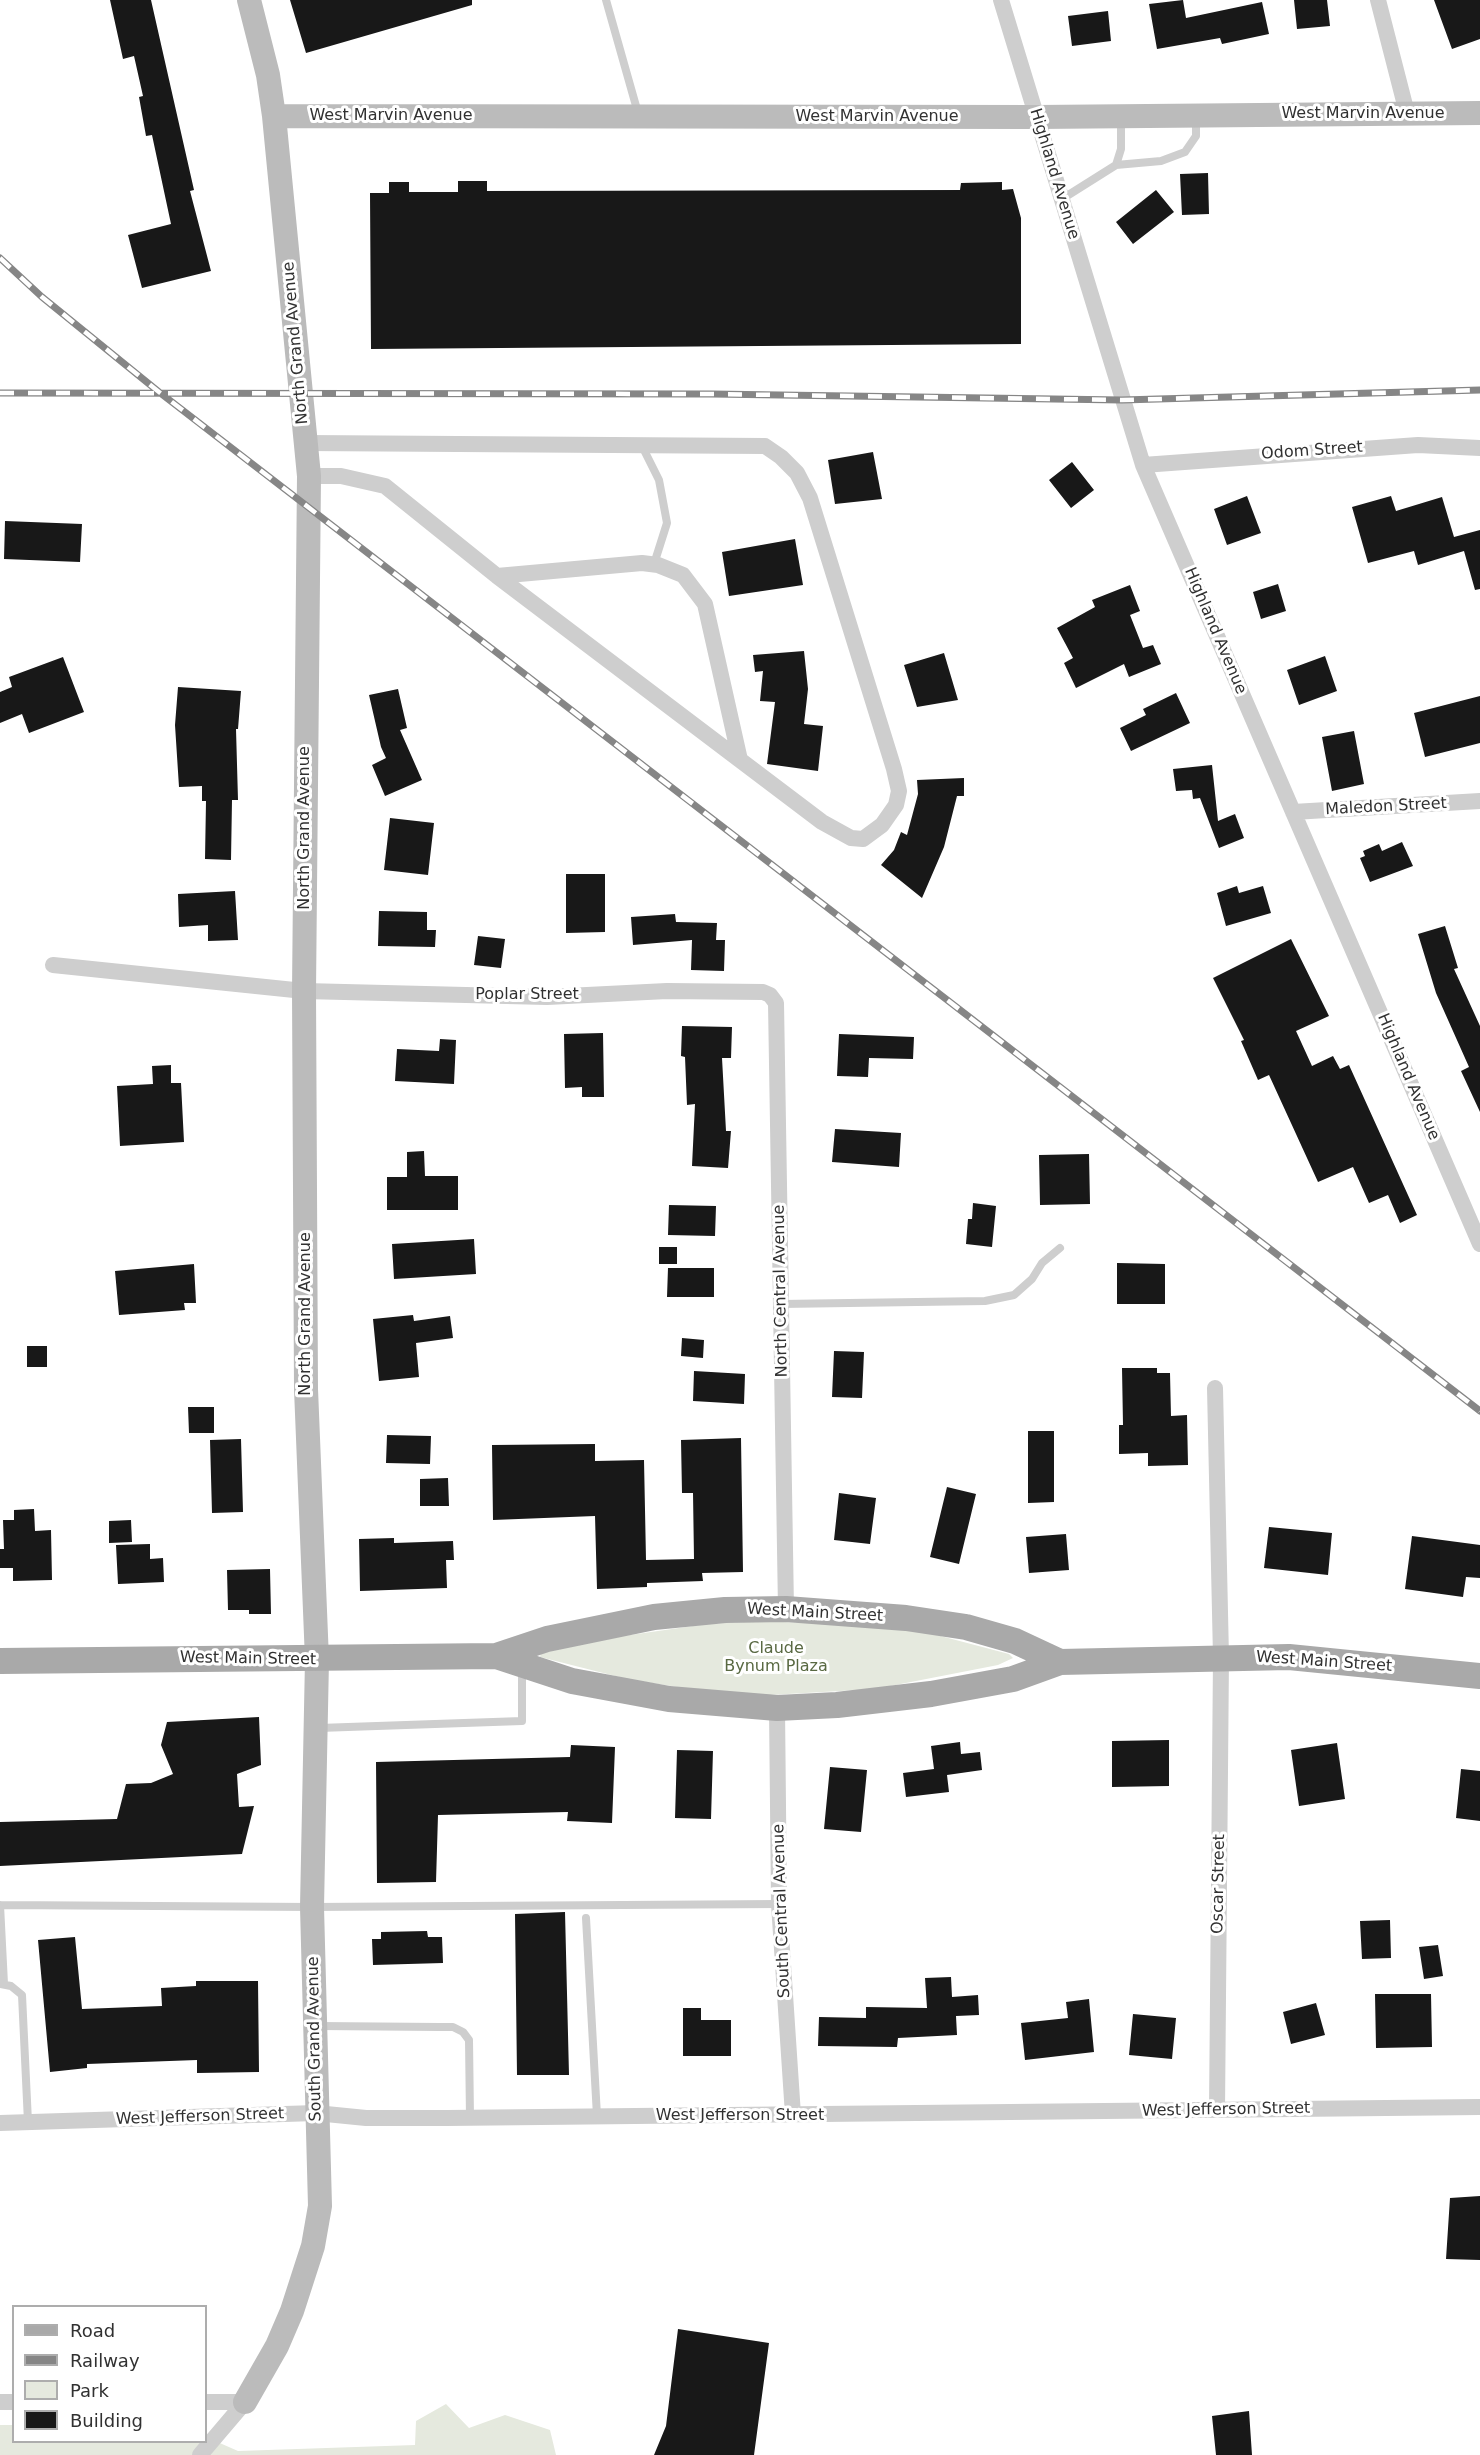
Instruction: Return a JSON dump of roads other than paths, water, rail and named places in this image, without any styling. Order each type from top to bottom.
[{"type":"main road","name":"West Main Street","points":[[0,1661],[176,1658],[316,1660],[496,1656],[547,1639],[654,1617],[725,1610],[786,1609],[906,1618],[966,1628],[1015,1641],[1060,1662]]},
{"type":"main road","name":"West Main Street","points":[[496,1656],[572,1681],[669,1699],[777,1708],[837,1705],[931,1694],[1013,1679],[1060,1662],[1289,1657],[1480,1676]]},
{"type":"street","name":"North Grand Avenue","points":[[249,0],[268,75],[274,116],[309,476],[304,991],[306,1389],[316,1660]]},
{"type":"street","name":"Highland Avenue","points":[[1000,0],[1143,465],[1480,1244]]},
{"type":"street","points":[[1378,0],[1407,113]]},
{"type":"street","name":"West Marvin Avenue","points":[[274,116],[1037,117],[1480,113]]},
{"type":"street","points":[[305,443],[765,446],[781,457],[796,473],[810,498],[894,769],[899,791],[896,805],[882,825],[863,839],[851,838],[822,822],[497,576],[385,486],[341,476],[309,476]]},
{"type":"street","name":"Odom Street","points":[[1143,465],[1418,445],[1480,448]]},
{"type":"street","points":[[497,576],[654,564],[683,575],[705,604],[740,760]]},
{"type":"street","name":"Maledon Street","points":[[1293,812],[1480,801]]},
{"type":"street","name":"Poplar Street","points":[[53,965],[304,991],[548,997],[667,991],[750,992]]},
{"type":"street","name":"North Central Avenue","points":[[750,992],[763,992],[770,995],[776,1003],[786,1609]]},
{"type":"street","name":"Oscar Street","points":[[1215,1388],[1221,1657],[1217,2110]]},
{"type":"street","name":"South Grand Avenue","points":[[245,2402],[277,2346],[292,2311],[313,2246],[320,2206],[312,1907],[316,1660]]},
{"type":"street","name":"South Central Avenue","points":[[777,1708],[779,1904],[793,2115]]},
{"type":"street","name":"West Jefferson Street","points":[[0,2123],[316,2113],[366,2118],[470,2118],[1480,2107]]},
{"type":"street","points":[[207,2402],[245,2402]]},
{"type":"street","points":[[200,2455],[245,2402]]},
{"type":"street","points":[[218,2455],[245,2402]]},
{"type":"lane","points":[[606,0],[639,117]]},
{"type":"lane","points":[[1062,199],[1116,165],[1161,161],[1185,152],[1196,136],[1197,114]]},
{"type":"lane","points":[[1116,165],[1121,149],[1122,115]]},
{"type":"lane","points":[[642,445],[659,480],[667,523],[654,564]]},
{"type":"lane","points":[[781,1304],[985,1301],[1014,1295],[1032,1279],[1041,1263],[1060,1248]]},
{"type":"lane","points":[[315,1728],[522,1721],[522,1666]]},
{"type":"lane","points":[[28,2122],[22,1995],[2,1984],[0,1905],[312,1907],[779,1904]]},
{"type":"lane","points":[[586,1918],[597,2116]]},
{"type":"lane","points":[[315,2026],[440,2026],[453,2027],[464,2032],[469,2040],[470,2118]]},
{"type":"railway","points":[[0,258],[42,297],[159,392],[1480,1411]]},
{"type":"railway","points":[[0,393],[712,394],[1122,400],[1480,390]]},
{"type":"park label","name":"Claude Bynum Plaza","points":[[776,1658]]}]
